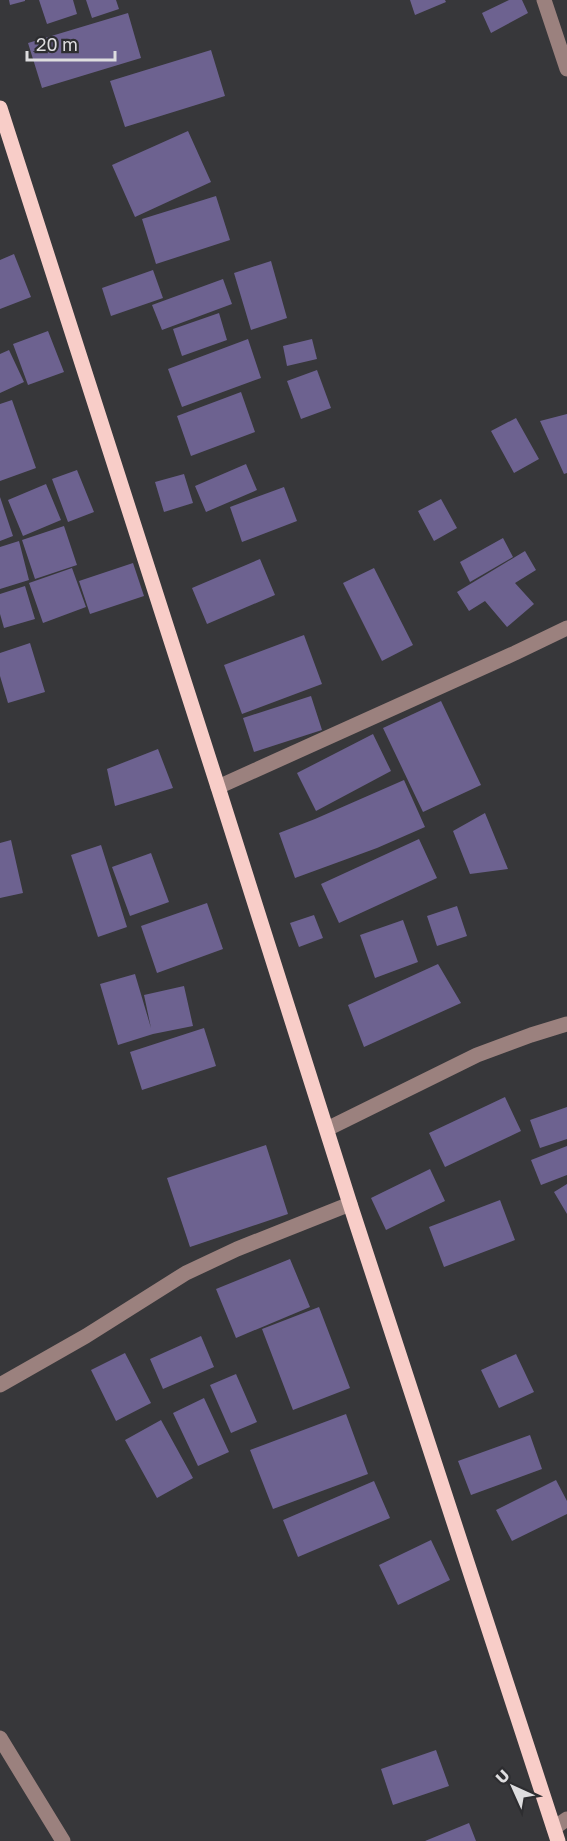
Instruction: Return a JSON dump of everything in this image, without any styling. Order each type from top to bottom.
[{"type":"main road","points":[[0,108],[350,1204],[556,1834]]},
{"type":"street","points":[[544,0],[567,69]]},
{"type":"street","points":[[218,787],[567,628]]},
{"type":"street","points":[[327,1129],[477,1055],[567,1024]]},
{"type":"street","points":[[0,1385],[86,1336],[186,1273],[237,1249],[350,1204]]},
{"type":"street","points":[[0,1738],[63,1841]]},
{"type":"street","points":[[556,1834],[567,1819]]},
{"type":"building","points":[[9,0],[25,0],[25,1],[10,5]]},
{"type":"building","points":[[39,0],[73,0],[77,14],[47,24]]},
{"type":"building","points":[[86,0],[116,0],[119,9],[92,18]]},
{"type":"building","points":[[410,0],[445,0],[446,2],[415,15]]},
{"type":"building","points":[[509,0],[522,0],[528,13],[491,33],[482,13]]},
{"type":"building","points":[[128,13],[141,58],[42,88],[28,43]]},
{"type":"building","points":[[211,50],[225,96],[125,127],[110,81]]},
{"type":"building","points":[[188,131],[211,182],[135,217],[112,165]]},
{"type":"building","points":[[216,196],[230,240],[156,264],[142,219]]},
{"type":"building","points":[[14,254],[31,297],[0,309],[0,260]]},
{"type":"building","points":[[271,261],[287,318],[251,330],[234,273]]},
{"type":"building","points":[[153,270],[163,298],[111,316],[102,288]]},
{"type":"building","points":[[223,279],[232,304],[162,330],[152,305]]},
{"type":"building","points":[[219,313],[227,340],[182,356],[173,329]]},
{"type":"building","points":[[48,331],[64,372],[28,385],[13,344]]},
{"type":"building","points":[[248,339],[261,378],[182,407],[168,369]]},
{"type":"building","points":[[312,339],[317,359],[287,366],[283,346]]},
{"type":"building","points":[[9,350],[24,382],[0,393],[0,354]]},
{"type":"building","points":[[317,370],[331,408],[301,419],[287,381]]},
{"type":"building","points":[[241,392],[255,432],[191,456],[177,416]]},
{"type":"building","points":[[12,400],[36,468],[0,481],[0,404]]},
{"type":"building","points":[[567,414],[567,473],[564,474],[540,421]]},
{"type":"building","points":[[516,418],[539,459],[514,473],[491,431]]},
{"type":"building","points":[[246,464],[257,490],[206,512],[195,486]]},
{"type":"building","points":[[77,470],[94,512],[68,522],[52,479]]},
{"type":"building","points":[[184,474],[193,503],[164,512],[155,482]]},
{"type":"building","points":[[46,484],[61,520],[23,536],[8,500]]},
{"type":"building","points":[[284,487],[297,521],[242,542],[230,507]]},
{"type":"building","points":[[0,497],[13,536],[0,541]]},
{"type":"building","points":[[441,499],[457,528],[434,541],[418,511]]},
{"type":"building","points":[[64,526],[77,565],[35,579],[22,540]]},
{"type":"building","points":[[503,538],[513,557],[470,582],[460,562]]},
{"type":"building","points":[[19,541],[29,580],[0,589],[0,547]]},
{"type":"building","points":[[525,551],[536,570],[515,583],[534,604],[507,627],[485,601],[469,611],[457,592]]},
{"type":"building","points":[[260,559],[275,595],[207,624],[192,588]]},
{"type":"building","points":[[133,563],[144,596],[90,614],[79,581]]},
{"type":"building","points":[[72,568],[86,607],[43,623],[29,583]]},
{"type":"building","points":[[374,568],[413,645],[382,661],[343,583]]},
{"type":"building","points":[[25,586],[35,619],[4,628],[0,614],[0,594]]},
{"type":"building","points":[[304,635],[322,684],[242,714],[224,665]]},
{"type":"building","points":[[30,643],[45,692],[8,703],[0,676],[0,653]]},
{"type":"building","points":[[311,696],[322,730],[254,752],[243,718]]},
{"type":"building","points":[[441,701],[481,785],[423,812],[383,728]]},
{"type":"building","points":[[373,734],[391,771],[316,811],[297,773]]},
{"type":"building","points":[[158,749],[173,788],[115,806],[107,769]]},
{"type":"building","points":[[404,780],[425,827],[377,848],[295,878],[279,833]]},
{"type":"building","points":[[485,813],[508,869],[470,874],[453,831]]},
{"type":"building","points":[[419,839],[437,878],[339,923],[321,884]]},
{"type":"building","points":[[11,840],[23,893],[0,898],[0,843]]},
{"type":"building","points":[[101,845],[127,927],[98,937],[71,855]]},
{"type":"building","points":[[151,853],[169,902],[130,916],[112,867]]},
{"type":"building","points":[[207,903],[223,949],[157,973],[141,926]]},
{"type":"building","points":[[457,906],[467,936],[437,946],[427,916]]},
{"type":"building","points":[[314,915],[323,938],[299,947],[290,923]]},
{"type":"building","points":[[403,920],[418,962],[375,978],[360,935]]},
{"type":"building","points":[[438,964],[461,1003],[364,1047],[348,1005]]},
{"type":"building","points":[[135,974],[151,1028],[144,995],[184,986],[193,1026],[153,1034],[118,1045],[100,984]]},
{"type":"building","points":[[204,1028],[216,1066],[142,1090],[130,1052]]},
{"type":"building","points":[[505,1097],[521,1131],[445,1167],[429,1133]]},
{"type":"building","points":[[567,1107],[567,1139],[540,1148],[530,1120]]},
{"type":"building","points":[[266,1145],[288,1214],[190,1247],[167,1178]]},
{"type":"building","points":[[567,1146],[567,1175],[541,1185],[531,1160]]},
{"type":"building","points":[[430,1169],[445,1201],[386,1230],[371,1198]]},
{"type":"building","points":[[567,1184],[567,1214],[554,1192]]},
{"type":"building","points":[[500,1200],[515,1240],[444,1267],[429,1227]]},
{"type":"building","points":[[290,1259],[310,1307],[236,1338],[216,1289]]},
{"type":"building","points":[[319,1307],[350,1388],[293,1410],[262,1329]]},
{"type":"building","points":[[201,1336],[214,1367],[163,1389],[150,1359]]},
{"type":"building","points":[[125,1353],[151,1403],[116,1421],[91,1370]]},
{"type":"building","points":[[516,1354],[534,1392],[499,1408],[481,1370]]},
{"type":"building","points":[[236,1374],[257,1422],[231,1433],[210,1385]]},
{"type":"building","points":[[204,1398],[229,1452],[198,1466],[173,1413]]},
{"type":"building","points":[[346,1414],[368,1474],[273,1509],[250,1450]]},
{"type":"building","points":[[161,1420],[193,1478],[157,1498],[125,1440]]},
{"type":"building","points":[[530,1435],[542,1469],[471,1495],[458,1461]]},
{"type":"building","points":[[556,1480],[567,1501],[567,1514],[512,1541],[496,1510]]},
{"type":"building","points":[[374,1481],[390,1518],[298,1557],[283,1520]]},
{"type":"building","points":[[431,1540],[450,1580],[398,1605],[379,1565]]},
{"type":"building","points":[[436,1750],[449,1786],[393,1805],[381,1769]]},
{"type":"building","points":[[469,1823],[476,1841],[425,1841]]}]
